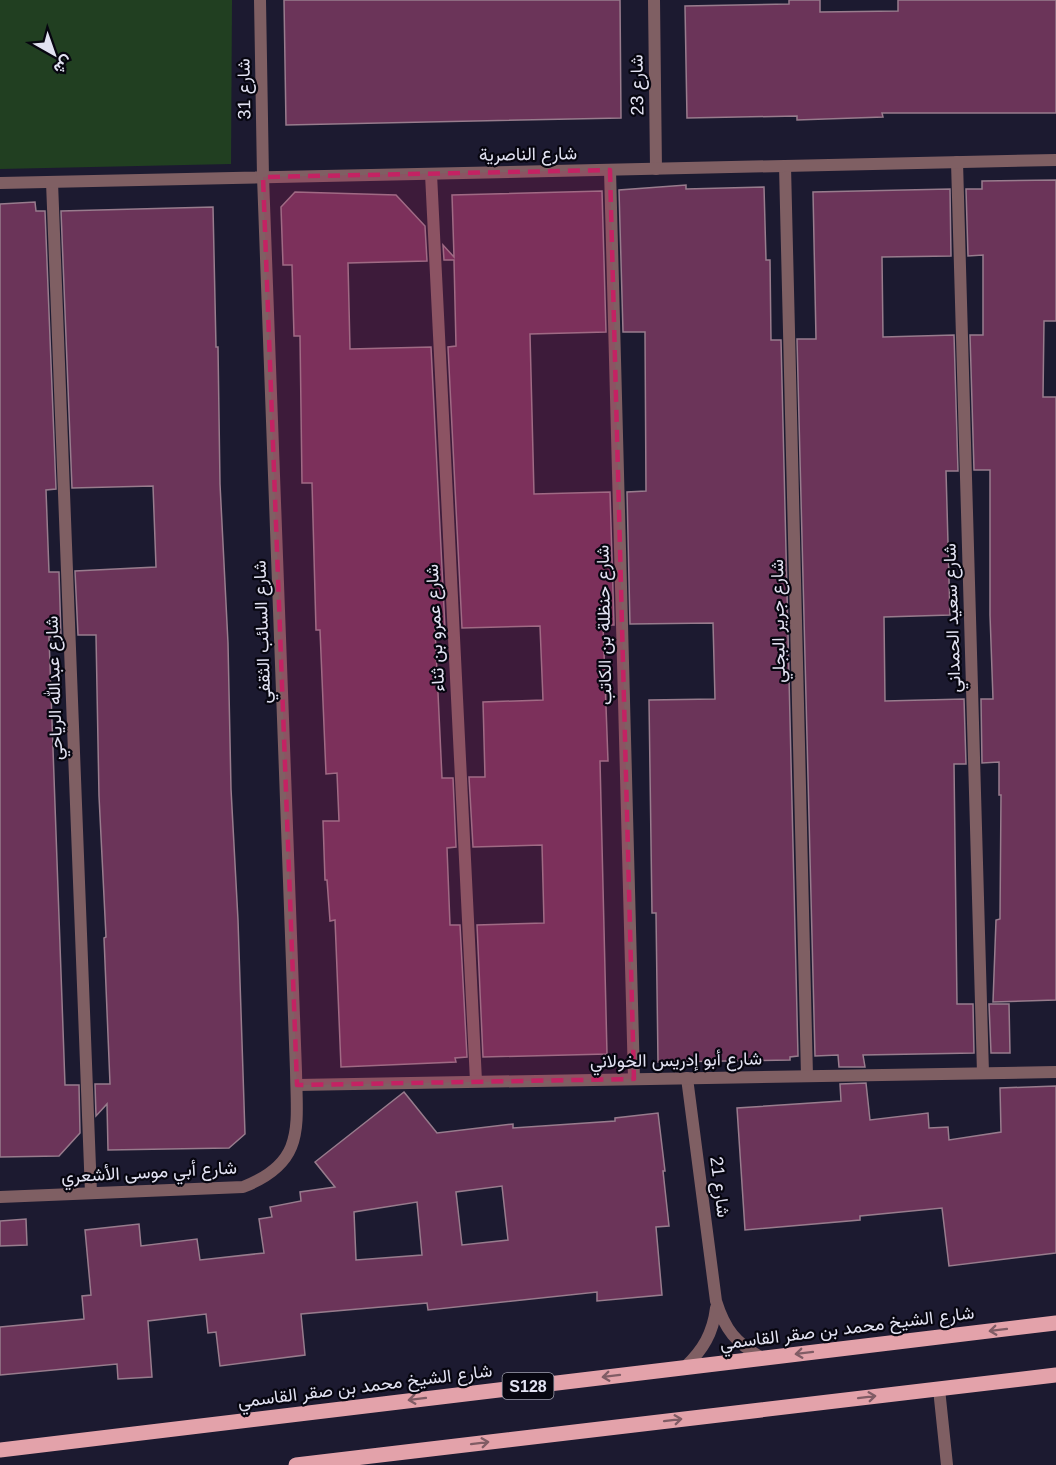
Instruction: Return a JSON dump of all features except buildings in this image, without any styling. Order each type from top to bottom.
[{"type":"main road","name":"شارع الشيخ محمد بن صقر القاسمي","points":[[0,1450],[1056,1323]]},
{"type":"main road","points":[[296,1465],[1056,1375]]},
{"type":"street","name":"شارع 31","points":[[260,0],[263,177]]},
{"type":"street","name":"شارع 23","points":[[654,0],[656,169]]},
{"type":"street","name":"شارع الناصرية","points":[[0,183],[1056,160]]},
{"type":"street","name":"شارع سعيد الحمداني","points":[[957,162],[984,1073]]},
{"type":"street","name":"شارع جرير البجلي","points":[[785,166],[807,1076]]},
{"type":"street","name":"شارع حنظلة بن الكاتب","points":[[610,170],[634,1079]]},
{"type":"street","name":"شارع عمرو بن ثناء","points":[[431,174],[476,1082]]},
{"type":"street","name":"شارع السائب الثقفي","points":[[263,177],[297,1085]]},
{"type":"street","name":"شارع عبدالله الرياحي","points":[[52,182],[91,1193]]},
{"type":"street","name":"شارع أبو إدريس الخولاني","points":[[297,1085],[1056,1072]]},
{"type":"street","name":"شارع 21","points":[[685,1367],[699,1354],[709,1338],[715,1320],[716,1301],[687,1078]]},
{"type":"street","name":"شارع أبي موسى الأشعري","points":[[0,1197],[243,1186],[262,1179],[278,1167],[290,1150],[297,1131],[297,1085]]},
{"type":"street","name":"شارع 21","points":[[716,1301],[722,1319],[732,1336],[746,1349],[762,1358]]},
{"type":"street","points":[[939,1389],[946,1465]]},
{"type":"highlighted area","points":[[610,170],[634,1079],[297,1085],[263,177]]},
{"type":"green space","points":[[0,0],[232,0],[231,164],[0,169]]}]
